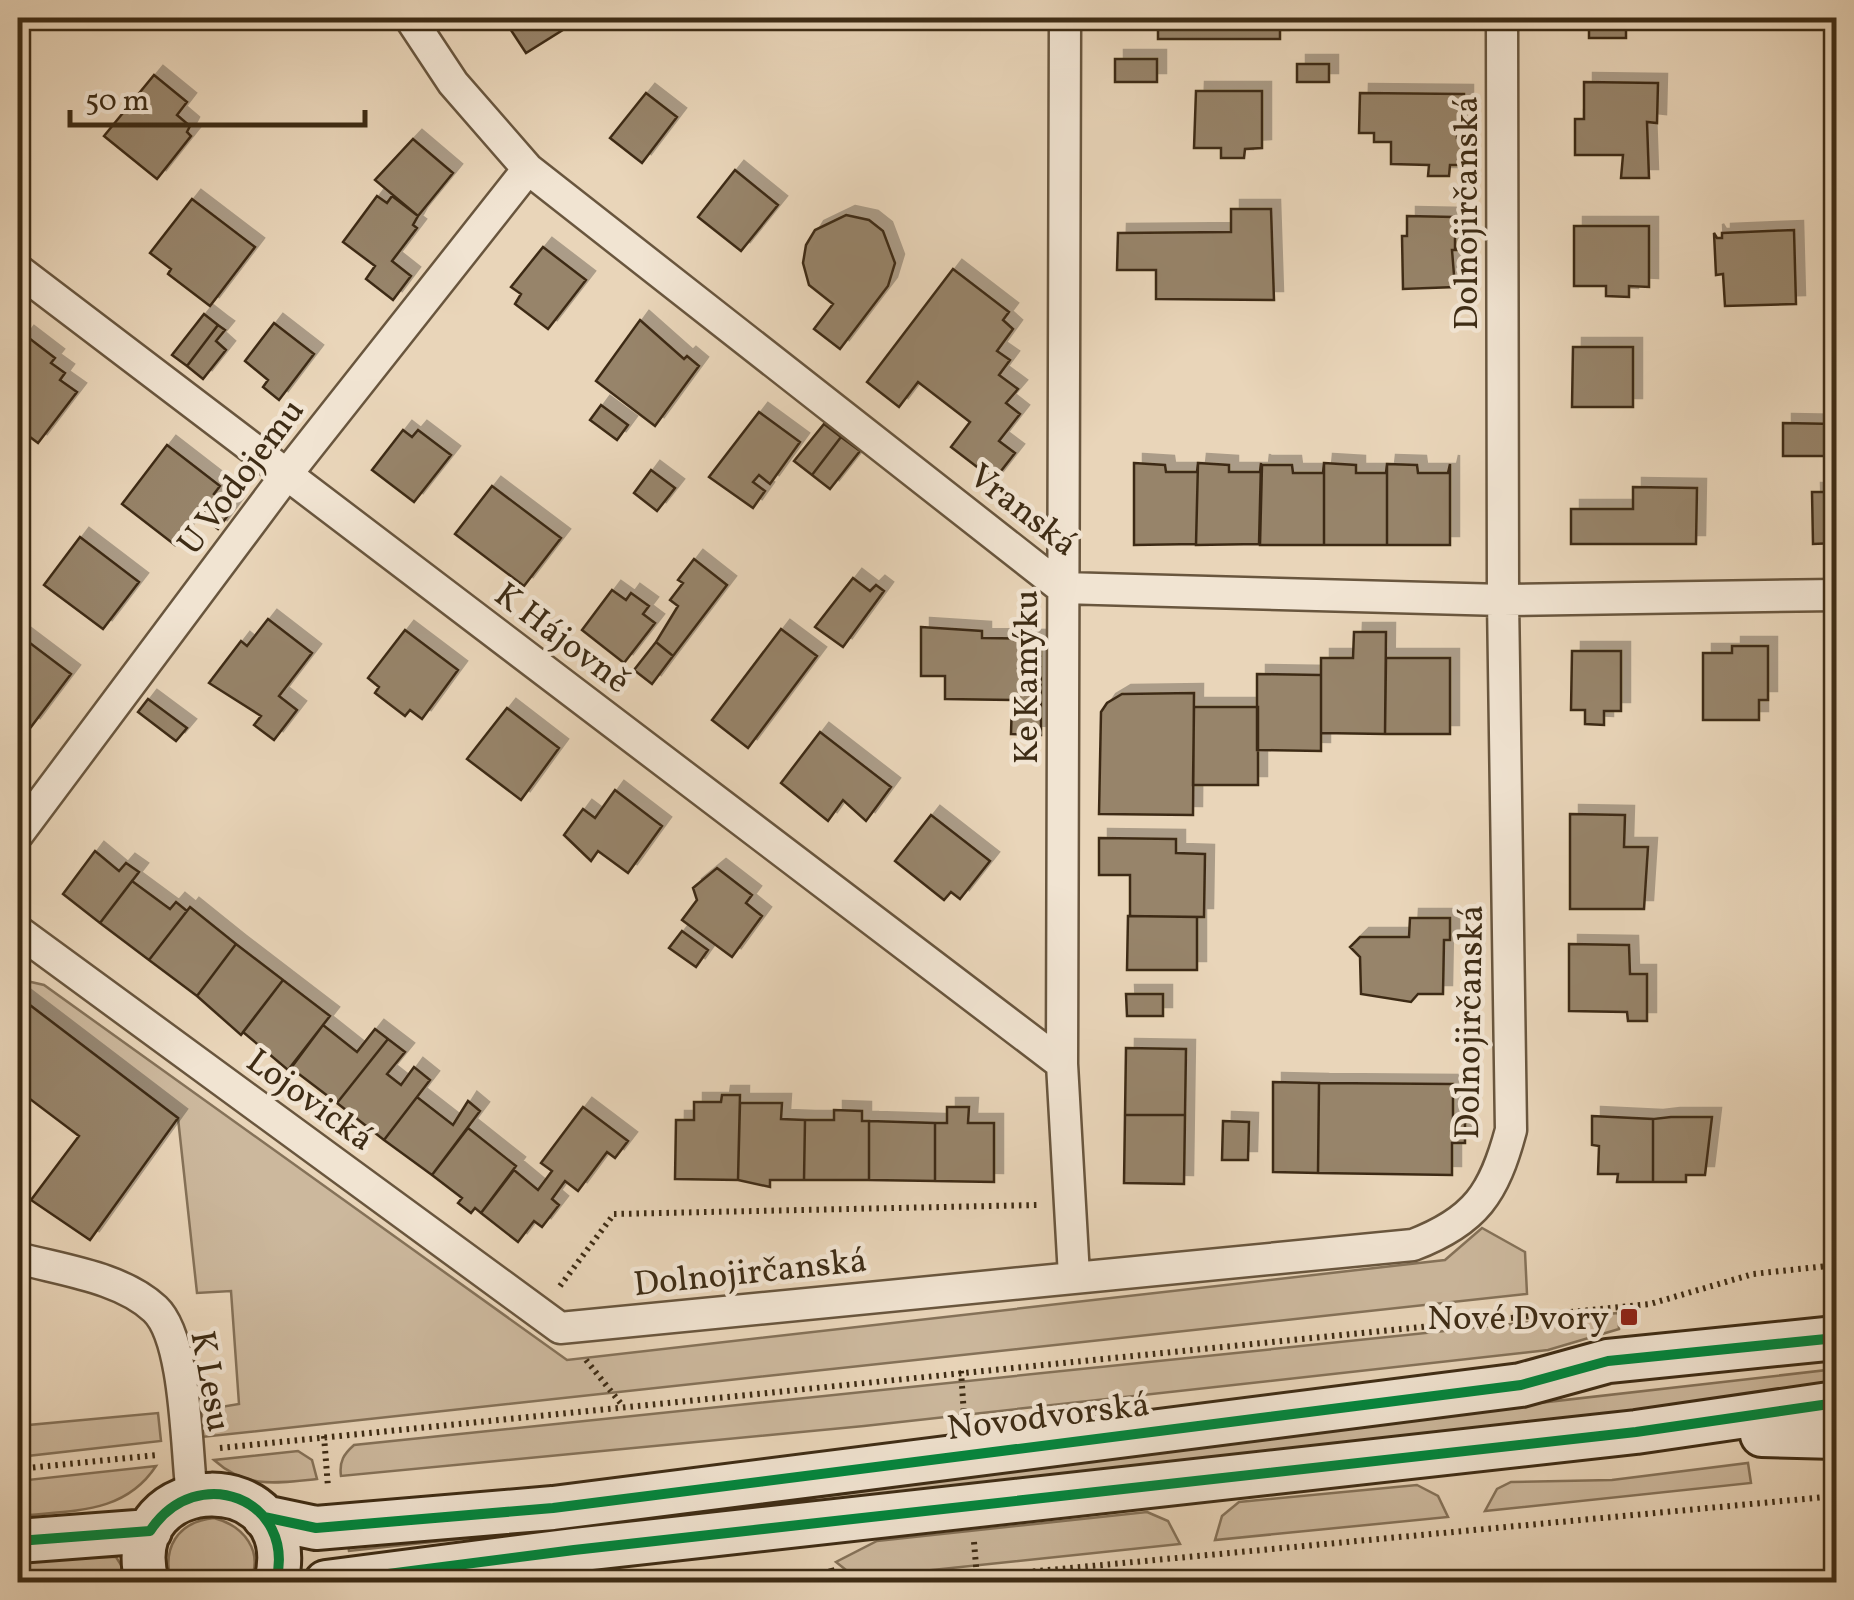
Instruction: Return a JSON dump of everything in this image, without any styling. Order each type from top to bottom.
[{"type":"main road","name":"Novodvorská","points":[[192,1496],[208,1493],[239,1498],[264,1517],[302,1527],[331,1527],[672,1494],[916,1458],[1521,1385],[1608,1362],[1836,1338]]},
{"type":"main road","points":[[326,1582],[574,1550],[1636,1432],[1836,1404]]},
{"type":"main road","points":[[1636,1432],[1836,1437]]},
{"type":"main road","points":[[147,1582],[143,1562],[150,1531],[168,1509],[192,1496]]},
{"type":"main road","points":[[264,1517],[277,1542],[276,1582]]},
{"type":"main road","points":[[18,1540],[150,1531]]},
{"type":"street","name":"Vranská","points":[[410,18],[453,83],[528,169],[1062,588],[1503,600],[1836,595]]},
{"type":"street","name":"Ke Kamýku","points":[[1065,18],[1062,1064],[1074,1276]]},
{"type":"street","name":"Dolnojirčanská","points":[[550,1320],[1414,1245],[1444,1234],[1475,1212],[1499,1174],[1510,1130],[1503,600],[1502,18]]},
{"type":"street","name":"U Vodojemu","points":[[18,834],[287,474],[528,169]]},
{"type":"street","name":"K Hájovně","points":[[18,270],[1062,1064]]},
{"type":"street","name":"Lojovická","points":[[18,931],[550,1320]]},
{"type":"street","name":"K Lesu","points":[[18,1258],[102,1282],[156,1310],[169,1328],[179,1378],[192,1496]]},
{"type":"path","points":[[622,1405],[550,1320],[614,1214],[1068,1204]]},
{"type":"path","points":[[18,1470],[622,1405],[1650,1304],[1753,1274],[1836,1265]]},
{"type":"path","points":[[324,1436],[331,1527]]},
{"type":"path","points":[[921,1582],[1836,1496]]},
{"type":"path","points":[[831,1568],[834,1582]]},
{"type":"shaded area","points":[[18,979],[44,985],[567,1360],[1445,1260],[1482,1228],[1525,1252],[1527,1294],[202,1437],[197,1411],[239,1404],[231,1291],[197,1293],[178,1118],[18,996]]},
{"type":"shaded area","points":[[1618,1313],[1619,1329],[1548,1350],[864,1426],[341,1476],[343,1458],[354,1445]]},
{"type":"shaded area","points":[[1836,1369],[1836,1392],[349,1551],[347,1539]]},
{"type":"shaded area","points":[[158,1413],[161,1441],[18,1457],[18,1426]]},
{"type":"shaded area","points":[[298,1451],[312,1460],[317,1479],[250,1480],[214,1460]]},
{"type":"shaded area","points":[[1748,1463],[1751,1483],[1485,1511],[1497,1489],[1511,1482],[1612,1480]]},
{"type":"shaded area","points":[[156,1466],[143,1482],[112,1502],[18,1516],[18,1481]]},
{"type":"shaded area","points":[[1417,1485],[1438,1496],[1448,1517],[1215,1540],[1222,1516],[1239,1502]]},
{"type":"shaded area","points":[[1147,1512],[1168,1521],[1180,1544],[856,1578],[836,1562],[877,1541]]},
{"type":"shaded area","points":[[214,1518],[234,1527],[248,1541],[254,1560],[250,1582],[171,1582],[169,1558],[175,1539],[190,1525]]},
{"type":"shaded area","points":[[116,1557],[123,1568],[116,1575],[18,1582],[18,1563]]},
{"type":"building","points":[[503,18],[575,18],[577,21],[526,53]]},
{"type":"building","points":[[1158,18],[1280,18],[1280,39],[1158,39]]},
{"type":"building","points":[[1589,18],[1626,18],[1626,38],[1589,38]]},
{"type":"building","points":[[1115,59],[1157,59],[1157,82],[1115,82]]},
{"type":"building","points":[[1297,64],[1329,64],[1329,82],[1297,82]]},
{"type":"building","points":[[154,75],[187,102],[177,115],[190,126],[187,132],[191,136],[157,179],[104,136]]},
{"type":"building","points":[[1584,82],[1658,83],[1657,123],[1647,122],[1649,178],[1621,178],[1623,155],[1575,155],[1575,119],[1584,119]]},
{"type":"building","points":[[1196,91],[1262,91],[1262,148],[1245,149],[1244,158],[1221,158],[1221,148],[1194,148]]},
{"type":"building","points":[[646,93],[677,117],[642,163],[610,138]]},
{"type":"building","points":[[1360,93],[1464,94],[1464,119],[1458,119],[1457,138],[1463,138],[1463,165],[1450,165],[1449,176],[1428,176],[1429,165],[1391,164],[1391,142],[1374,142],[1374,133],[1359,133]]},
{"type":"building","points":[[413,139],[453,173],[418,216],[375,180]]},
{"type":"building","points":[[735,170],[778,205],[741,251],[698,217]]},
{"type":"building","points":[[377,196],[387,203],[392,196],[418,216],[413,225],[417,228],[392,261],[411,276],[393,300],[366,279],[375,266],[343,242]]},
{"type":"building","points":[[192,199],[255,247],[210,306],[168,274],[171,269],[150,253]]},
{"type":"building","points":[[1231,209],[1271,209],[1274,300],[1156,299],[1156,270],[1117,270],[1118,233],[1231,232]]},
{"type":"building","points":[[846,215],[869,220],[883,231],[895,263],[888,286],[840,349],[814,329],[833,304],[809,285],[803,263],[806,245],[815,230]]},
{"type":"building","points":[[1407,216],[1455,217],[1455,248],[1459,250],[1452,250],[1455,287],[1403,289],[1402,236],[1407,236]]},
{"type":"building","points":[[1574,226],[1649,226],[1649,287],[1629,286],[1629,297],[1606,296],[1606,286],[1574,286]]},
{"type":"building","points":[[1794,230],[1796,304],[1725,306],[1723,274],[1716,275],[1714,233],[1722,238],[1722,233]]},
{"type":"building","points":[[543,247],[586,280],[548,329],[515,304],[521,294],[511,287]]},
{"type":"building","points":[[953,269],[1009,312],[1003,320],[1013,329],[997,351],[1010,360],[999,375],[1018,389],[1006,403],[1020,414],[999,441],[1015,453],[994,480],[951,447],[970,422],[918,382],[899,407],[867,382]]},
{"type":"building","points":[[204,314],[218,325],[187,366],[172,355]]},
{"type":"building","points":[[640,320],[684,359],[687,356],[699,366],[655,426],[596,381]]},
{"type":"building","points":[[274,323],[314,354],[279,400],[263,387],[268,380],[245,361]]},
{"type":"building","points":[[218,325],[225,330],[216,341],[226,350],[203,379],[187,366]]},
{"type":"building","points":[[25,335],[55,358],[51,363],[65,373],[60,380],[77,392],[38,443],[18,428],[18,345]]},
{"type":"building","points":[[1573,347],[1633,347],[1633,407],[1572,407]]},
{"type":"building","points":[[601,405],[628,425],[617,440],[590,420]]},
{"type":"building","points":[[759,412],[800,442],[770,484],[759,475],[753,482],[765,491],[753,508],[709,477]]},
{"type":"building","points":[[1783,423],[1836,424],[1836,456],[1783,456]]},
{"type":"building","points":[[824,424],[841,437],[812,475],[794,461]]},
{"type":"building","points":[[403,430],[412,437],[418,430],[451,455],[414,502],[372,470]]},
{"type":"building","points":[[841,437],[860,451],[830,489],[812,475]]},
{"type":"building","points":[[167,445],[220,486],[214,494],[234,507],[218,529],[199,514],[175,545],[122,504]]},
{"type":"building","points":[[1134,463],[1165,465],[1166,472],[1197,472],[1198,463],[1196,544],[1134,545]]},
{"type":"building","points":[[1198,463],[1229,465],[1229,472],[1260,472],[1261,463],[1259,544],[1196,545]]},
{"type":"building","points":[[1324,463],[1324,545],[1260,545],[1262,465],[1292,465],[1293,473],[1323,473]]},
{"type":"building","points":[[1324,463],[1356,465],[1356,473],[1386,473],[1387,464],[1387,545],[1324,545]]},
{"type":"building","points":[[1387,464],[1417,465],[1418,473],[1448,473],[1450,464],[1450,545],[1387,545]]},
{"type":"building","points":[[651,470],[675,488],[657,511],[634,493]]},
{"type":"building","points":[[492,486],[561,538],[524,586],[455,534]]},
{"type":"building","points":[[1633,487],[1697,488],[1696,544],[1571,544],[1571,509],[1633,509]]},
{"type":"building","points":[[1812,492],[1836,492],[1836,543],[1813,544]]},
{"type":"building","points":[[80,537],[139,582],[103,629],[44,585]]},
{"type":"building","points":[[694,559],[727,585],[673,656],[656,642],[678,606],[670,600],[683,583],[678,580]]},
{"type":"building","points":[[853,578],[870,591],[876,585],[884,591],[843,647],[815,627]]},
{"type":"building","points":[[612,590],[626,600],[631,593],[649,606],[643,614],[655,623],[624,663],[582,630]]},
{"type":"building","points":[[268,619],[312,653],[279,696],[297,710],[274,740],[254,725],[261,716],[209,683],[241,641],[247,646]]},
{"type":"building","points":[[921,627],[982,631],[982,638],[1041,639],[1041,735],[1011,734],[1012,700],[945,699],[945,676],[921,676]]},
{"type":"building","points":[[781,629],[817,656],[748,748],[712,720]]},
{"type":"building","points":[[405,630],[458,670],[422,719],[410,710],[405,716],[375,693],[379,687],[368,678]]},
{"type":"building","points":[[1354,632],[1386,632],[1385,734],[1321,733],[1321,658],[1353,658]]},
{"type":"building","points":[[18,634],[71,674],[31,727],[18,717]]},
{"type":"building","points":[[656,642],[673,656],[652,684],[634,670]]},
{"type":"building","points":[[1732,646],[1768,646],[1768,700],[1759,700],[1759,720],[1703,720],[1703,653],[1732,653]]},
{"type":"building","points":[[1572,651],[1621,651],[1621,711],[1604,711],[1604,725],[1585,724],[1585,710],[1571,710]]},
{"type":"building","points":[[1386,658],[1450,658],[1450,734],[1385,734]]},
{"type":"building","points":[[1257,674],[1321,675],[1321,751],[1257,750]]},
{"type":"building","points":[[1194,693],[1193,815],[1099,814],[1101,712],[1107,703],[1122,694]]},
{"type":"building","points":[[148,699],[187,728],[176,741],[138,712]]},
{"type":"building","points":[[1194,707],[1258,707],[1258,785],[1193,785]]},
{"type":"building","points":[[507,708],[559,748],[521,800],[467,759]]},
{"type":"building","points":[[820,732],[891,787],[866,821],[843,800],[828,821],[781,783]]},
{"type":"building","points":[[615,790],[662,826],[628,873],[598,851],[591,861],[564,835],[583,809],[595,818]]},
{"type":"building","points":[[1570,814],[1625,815],[1624,847],[1648,847],[1644,909],[1570,909]]},
{"type":"building","points":[[931,815],[990,861],[960,899],[951,892],[944,900],[895,861]]},
{"type":"building","points":[[1099,838],[1176,839],[1176,853],[1205,854],[1204,917],[1130,916],[1130,875],[1099,875]]},
{"type":"building","points":[[95,851],[119,871],[126,863],[139,872],[100,923],[63,894]]},
{"type":"building","points":[[717,868],[752,895],[746,903],[762,916],[732,957],[682,920],[697,900],[693,888]]},
{"type":"building","points":[[132,881],[170,909],[176,902],[187,911],[149,960],[100,923]]},
{"type":"building","points":[[190,907],[236,944],[197,996],[149,960]]},
{"type":"building","points":[[1128,916],[1197,917],[1197,970],[1127,970]]},
{"type":"building","points":[[1410,918],[1450,918],[1450,940],[1444,940],[1443,994],[1418,994],[1411,1002],[1361,994],[1360,957],[1350,947],[1360,937],[1409,937]]},
{"type":"building","points":[[682,931],[708,950],[696,967],[669,948]]},
{"type":"building","points":[[236,944],[283,980],[241,1035],[197,996]]},
{"type":"building","points":[[1569,944],[1629,945],[1630,974],[1647,974],[1647,1021],[1628,1021],[1627,1012],[1569,1011]]},
{"type":"building","points":[[283,980],[330,1016],[288,1070],[243,1032]]},
{"type":"building","points":[[1126,994],[1163,994],[1163,1016],[1127,1016]]},
{"type":"building","points":[[18,996],[178,1118],[90,1240],[31,1200],[79,1136],[18,1090]]},
{"type":"building","points":[[323,1025],[357,1052],[375,1029],[388,1039],[337,1103],[291,1068]]},
{"type":"building","points":[[388,1039],[405,1052],[387,1074],[401,1085],[414,1067],[430,1080],[384,1140],[337,1103]]},
{"type":"building","points":[[1126,1048],[1186,1049],[1185,1115],[1125,1115]]},
{"type":"building","points":[[1273,1082],[1319,1083],[1318,1173],[1273,1172]]},
{"type":"building","points":[[1319,1083],[1453,1084],[1453,1118],[1465,1118],[1465,1143],[1452,1143],[1452,1175],[1318,1173]]},
{"type":"building","points":[[722,1095],[740,1095],[738,1180],[675,1179],[676,1120],[694,1120],[694,1102],[721,1102]]},
{"type":"building","points":[[417,1097],[453,1125],[468,1101],[480,1111],[432,1175],[384,1140]]},
{"type":"building","points":[[740,1103],[782,1103],[781,1119],[805,1120],[804,1180],[770,1180],[770,1187],[738,1180]]},
{"type":"building","points":[[583,1107],[628,1141],[615,1158],[607,1152],[578,1191],[565,1181],[552,1199],[559,1205],[542,1227],[534,1221],[518,1242],[481,1213],[514,1170],[538,1190],[552,1171],[541,1163]]},
{"type":"building","points":[[947,1107],[969,1107],[968,1123],[994,1123],[994,1182],[935,1181],[935,1123],[947,1123]]},
{"type":"building","points":[[834,1110],[862,1111],[862,1121],[869,1121],[869,1180],[804,1180],[805,1120],[834,1120]]},
{"type":"building","points":[[1125,1115],[1185,1115],[1184,1184],[1124,1183]]},
{"type":"building","points":[[1592,1116],[1653,1119],[1653,1182],[1617,1182],[1618,1174],[1598,1174],[1599,1146],[1592,1145]]},
{"type":"building","points":[[1712,1117],[1705,1175],[1686,1175],[1686,1182],[1653,1182],[1653,1119]]},
{"type":"building","points":[[869,1121],[935,1123],[935,1181],[869,1180]]},
{"type":"building","points":[[1223,1121],[1249,1122],[1248,1160],[1222,1160]]},
{"type":"building","points":[[468,1128],[516,1166],[481,1213],[475,1208],[471,1213],[458,1203],[462,1198],[432,1175]]},
{"type":"cycle path","points":[[264,1517],[316,1528],[553,1508],[1521,1385],[1608,1361],[1836,1338]]},
{"type":"cycle path","points":[[326,1582],[574,1550],[1636,1432],[1836,1403]]},
{"type":"cycle path","points":[[18,1541],[150,1531],[170,1509],[192,1497],[216,1494],[238,1499],[258,1511],[272,1529],[279,1553],[276,1582]]},
{"type":"place","name":"Nové Dvory","points":[[1629,1317]]}]
